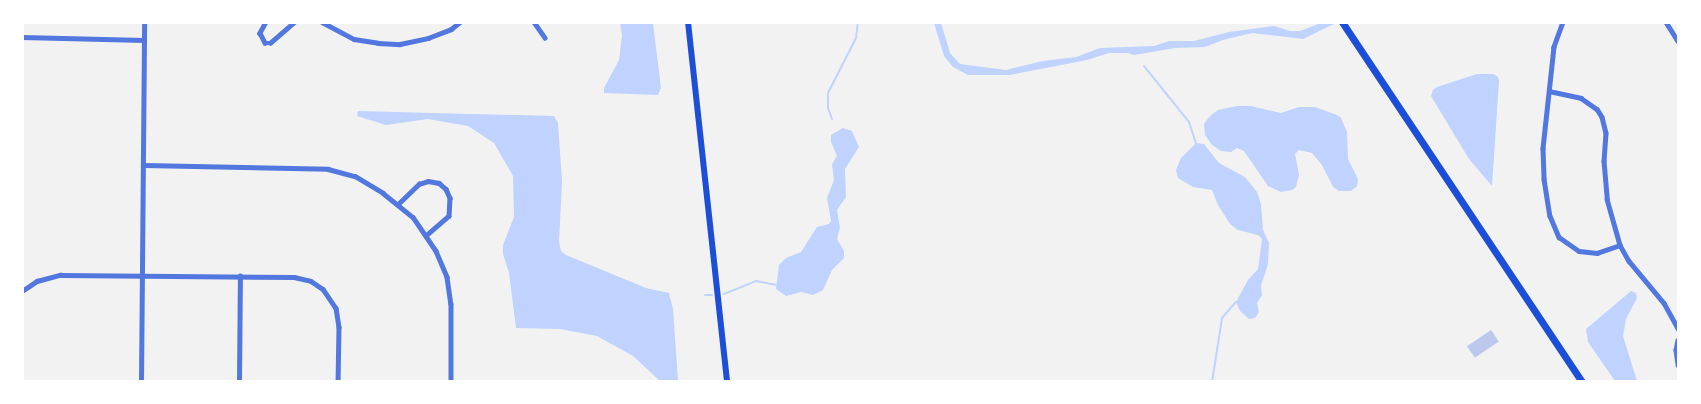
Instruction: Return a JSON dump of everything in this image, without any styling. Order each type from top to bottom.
[{"type":"main road","points":[[688,22],[727,382]]},
{"type":"main road","points":[[1342,22],[1348,34],[1582,382]]},
{"type":"street","points":[[141,382],[144,22]]},
{"type":"street","points":[[266,22],[260,33],[265,43],[270,43],[294,22]]},
{"type":"street","points":[[322,22],[354,38],[378,43],[400,44],[428,38],[451,29],[460,22]]},
{"type":"street","points":[[534,22],[545,38]]},
{"type":"street","points":[[1562,22],[1554,47],[1543,163],[1548,207],[1554,228],[1568,245],[1578,251],[1597,253],[1620,245]]},
{"type":"street","points":[[1666,22],[1678,41]]},
{"type":"street","points":[[22,37],[144,40]]},
{"type":"street","points":[[1549,91],[1581,98],[1597,109],[1602,117],[1606,133],[1604,161],[1607,199],[1620,245],[1629,261],[1664,303],[1678,328]]},
{"type":"street","points":[[144,165],[328,169],[355,176],[398,204],[413,217],[427,235],[446,277],[451,304],[451,382]]},
{"type":"street","points":[[398,204],[419,184],[428,181],[439,183],[446,189],[450,198],[449,216],[427,235]]},
{"type":"street","points":[[22,290],[44,278],[60,275],[294,277],[311,281],[323,289],[336,308],[338,318],[338,382]]},
{"type":"street","points":[[239,382],[240,276]]},
{"type":"street","points":[[1678,340],[1676,350],[1678,365]]},
{"type":"water","points":[[620,23],[653,23],[661,88],[658,95],[604,93],[604,88],[619,60],[622,35]]},
{"type":"water","points":[[934,23],[941,23],[950,53],[960,64],[1006,70],[1043,61],[1076,57],[1100,48],[1154,46],[1169,41],[1194,41],[1229,32],[1274,26],[1290,31],[1300,31],[1321,23],[1336,23],[1303,39],[1252,33],[1223,40],[1205,47],[1175,48],[1134,55],[1128,53],[1109,53],[1087,60],[1010,75],[968,75],[953,67],[944,56]]},
{"type":"water","points":[[1477,74],[1493,74],[1498,77],[1499,81],[1492,186],[1469,159],[1431,96],[1433,90],[1437,87]]},
{"type":"water","points":[[1237,106],[1251,106],[1281,113],[1299,107],[1315,107],[1337,115],[1341,118],[1347,132],[1348,159],[1358,179],[1357,186],[1351,191],[1339,191],[1333,187],[1322,165],[1312,153],[1299,150],[1295,154],[1299,175],[1296,187],[1292,190],[1281,192],[1268,186],[1244,151],[1237,148],[1231,152],[1221,151],[1212,145],[1205,135],[1204,124],[1210,116],[1218,110]]},
{"type":"water","points":[[358,111],[554,116],[558,123],[562,181],[559,242],[561,251],[566,255],[646,288],[669,293],[673,309],[678,381],[660,381],[633,356],[597,336],[560,329],[516,328],[509,273],[503,254],[503,245],[514,217],[513,176],[494,143],[468,126],[428,119],[386,125],[357,116]]},
{"type":"water","points":[[843,128],[852,131],[859,147],[845,169],[846,197],[837,210],[840,228],[837,239],[844,251],[844,258],[832,270],[823,290],[813,295],[801,292],[786,296],[776,289],[779,265],[786,258],[801,252],[817,227],[829,224],[831,221],[827,198],[834,180],[832,164],[837,156],[831,142],[831,135]]},
{"type":"water","points":[[1196,143],[1204,144],[1219,163],[1245,177],[1257,192],[1261,204],[1263,230],[1269,243],[1268,264],[1261,286],[1262,295],[1257,303],[1259,312],[1255,318],[1249,319],[1240,311],[1236,302],[1248,280],[1258,269],[1262,239],[1258,235],[1238,230],[1230,224],[1218,205],[1212,190],[1193,187],[1178,178],[1176,170],[1181,158]]},
{"type":"water","points":[[1631,291],[1636,293],[1637,298],[1626,319],[1623,336],[1637,381],[1615,381],[1588,342],[1586,329]]},
{"type":"building","points":[[1491,330],[1499,342],[1475,358],[1467,346]]},
{"type":"waterway","points":[[832,119],[828,108],[828,93],[856,38],[858,22]]},
{"type":"waterway","points":[[1144,66],[1189,122],[1196,143]]},
{"type":"waterway","points":[[724,294],[756,281],[776,285]]},
{"type":"waterway","points":[[705,295],[712,295]]},
{"type":"waterway","points":[[1212,382],[1222,318],[1236,302]]}]
